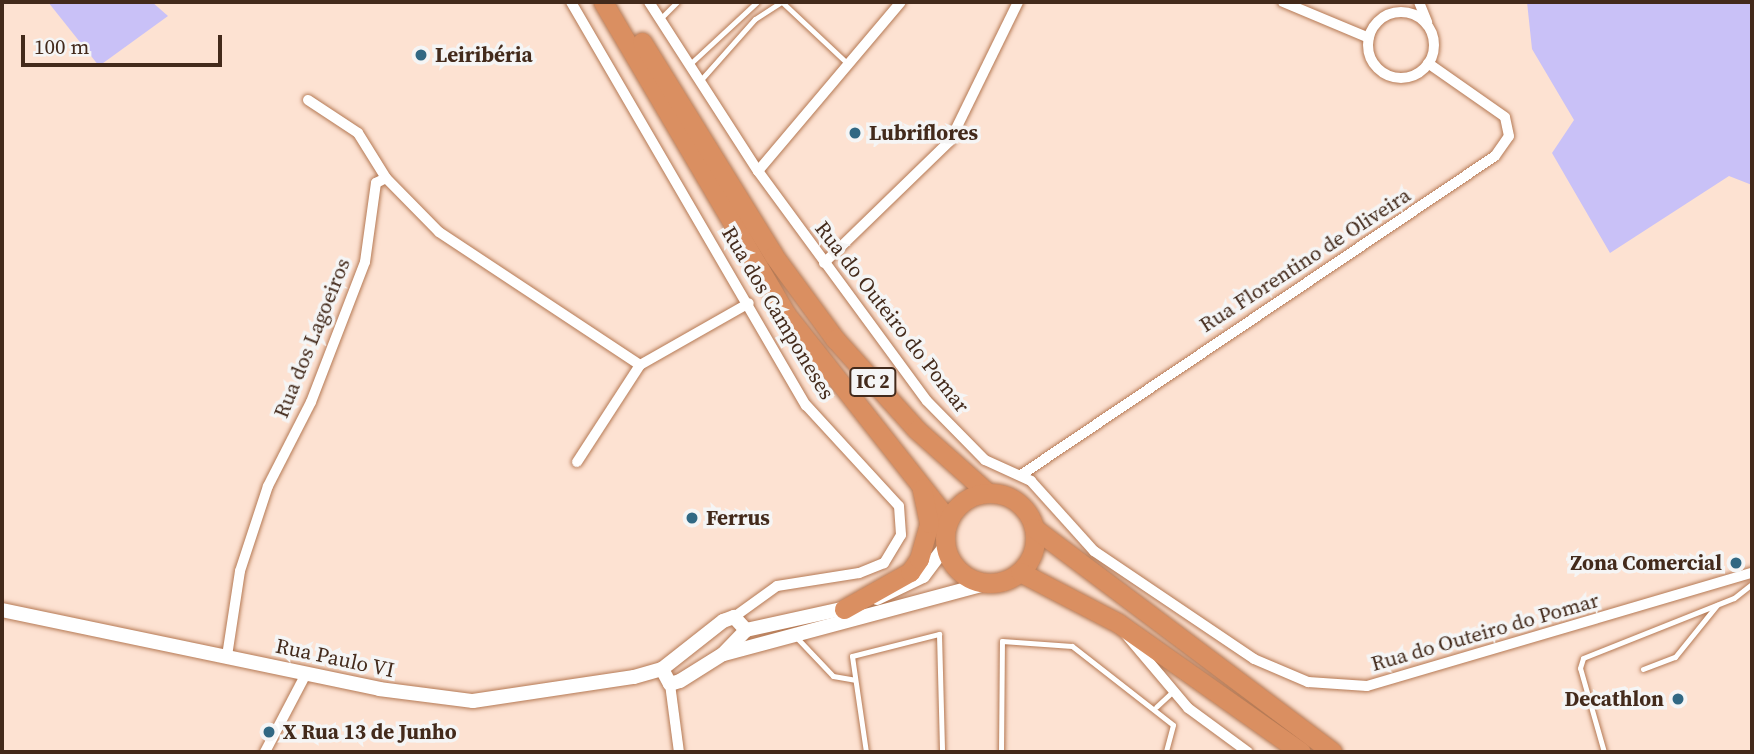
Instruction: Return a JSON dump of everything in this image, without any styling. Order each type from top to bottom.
[{"type":"highway","name":"IC 2","points":[[603,2],[786,314],[919,477],[949,521]]},
{"type":"highway","name":"IC 2","points":[[618,2],[733,192],[828,330],[917,430],[988,493],[1022,506],[1034,528],[1332,752]]},
{"type":"highway","points":[[844,610],[910,572],[919,559],[929,523],[919,477]]},
{"type":"highway","points":[[988,493],[964,501],[949,521],[946,546],[961,572],[989,583],[1020,572],[1033,552],[1034,528]]},
{"type":"highway","points":[[1020,572],[1118,623],[1301,752]]},
{"type":"highway","points":[[1264,702],[1347,752]]},
{"type":"main road","points":[[746,630],[734,617],[695,639],[662,670],[670,684],[723,654],[746,630],[844,610],[913,584],[946,546]]},
{"type":"main road","points":[[723,654],[797,638],[989,583]]},
{"type":"main road","name":"Rua Paulo VI","points":[[2,610],[306,674],[473,701],[563,692],[662,670]]},
{"type":"street","name":"Rua dos Camponeses","points":[[570,2],[749,303],[806,405],[891,493],[901,535],[894,552],[872,570],[777,586],[734,617]]},
{"type":"street","points":[[758,171],[851,67],[901,2]]},
{"type":"street","points":[[824,263],[950,141],[1018,2]]},
{"type":"street","points":[[1283,2],[1369,37]]},
{"type":"street","points":[[1394,2],[1390,14],[1369,37],[1370,57],[1383,73],[1402,78],[1428,63],[1430,31],[1419,2]]},
{"type":"street","name":"Rua do Outeiro do Pomar","points":[[652,3],[699,82],[758,171],[927,401],[985,460],[1021,475],[1094,551],[1229,644],[1308,682],[1367,685],[1404,677],[1752,573]]},
{"type":"street","points":[[1390,14],[1418,17],[1430,31]]},
{"type":"street","name":"Rua Florentino de Oliveira","points":[[1021,475],[1495,156],[1509,136],[1505,117],[1428,63]]},
{"type":"street","points":[[308,100],[358,133],[386,178],[439,232],[640,365]]},
{"type":"street","name":"Rua dos Lagoeiros","points":[[227,656],[240,571],[268,486],[326,364],[365,262],[376,183],[386,178]]},
{"type":"street","points":[[577,462],[640,365],[749,303]]},
{"type":"street","points":[[1118,623],[1173,691],[1248,752]]},
{"type":"street","points":[[265,752],[306,674]]},
{"type":"street","points":[[670,684],[679,752]]},
{"type":"lane","points":[[660,19],[677,2]]},
{"type":"lane","points":[[689,66],[757,2]]},
{"type":"lane","points":[[699,82],[755,19],[782,2],[851,67]]},
{"type":"lane","points":[[1604,752],[1580,668],[1583,658],[1718,603],[1752,584]]},
{"type":"lane","points":[[1643,669],[1675,657],[1718,603]]},
{"type":"lane","points":[[866,752],[852,656],[939,634],[942,752]]},
{"type":"lane","points":[[797,638],[833,676],[855,680]]},
{"type":"lane","points":[[1001,752],[1002,641],[1072,646],[1156,707],[1173,725],[1166,752]]},
{"type":"lane","points":[[1156,707],[1173,691]]},
{"type":"shaded area","points":[[48,2],[152,2],[168,16],[99,66]]},
{"type":"shaded area","points":[[1527,2],[1752,2],[1752,185],[1729,176],[1610,253],[1552,153],[1574,120],[1532,49]]},
{"type":"place","name":"Leiribéria","points":[[421,55]]},
{"type":"place","name":"Lubriflores","points":[[855,133]]},
{"type":"place","name":"Ferrus","points":[[692,518]]},
{"type":"place","name":"Zona Comercial","points":[[1736,563]]},
{"type":"place","name":"Decathlon","points":[[1678,699]]},
{"type":"place","name":"X Rua 13 de Junho","points":[[269,732]]}]
